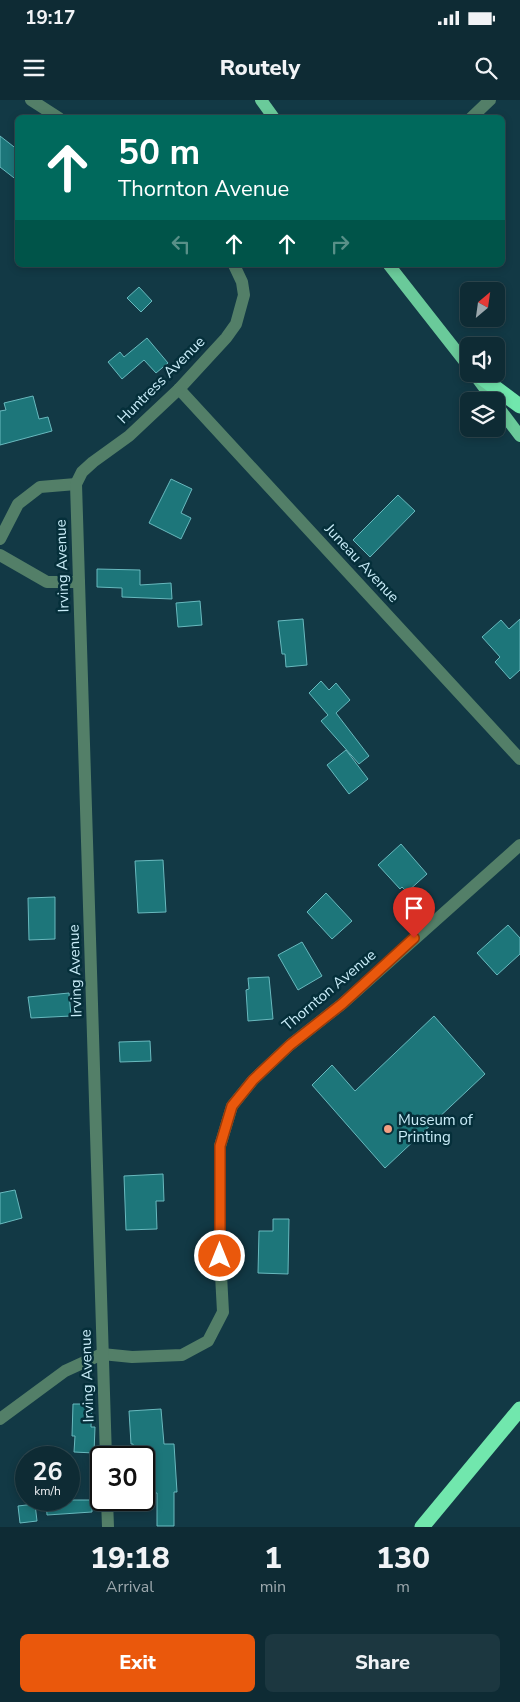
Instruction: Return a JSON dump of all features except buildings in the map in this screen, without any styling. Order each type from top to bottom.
[{"type":"highway","points":[[486,382],[520,406]]},
{"type":"highway","points":[[422,1527],[520,1409]]},
{"type":"main road","points":[[260,100],[272,115]]},
{"type":"main road","points":[[391,267],[460,356]]},
{"type":"main road","points":[[505,416],[520,436]]},
{"type":"street","points":[[31,100],[54,115]]},
{"type":"street","points":[[474,115],[490,100]]},
{"type":"street","name":"Huntress Avenue","points":[[76,484],[82,472],[129,436],[179,389],[226,338],[236,324],[244,295],[242,282],[235,267]]},
{"type":"street","name":"Juneau Avenue","points":[[179,389],[520,759]]},
{"type":"street","points":[[0,539],[18,504],[40,487],[76,484]]},
{"type":"street","name":"Irving Avenue","points":[[76,484],[106,1446]]},
{"type":"street","points":[[0,554],[47,582],[79,582]]},
{"type":"street","name":"Thornton Avenue","points":[[102,1354],[132,1357],[182,1355],[208,1341],[223,1312],[220,1247],[220,1146],[232,1106],[253,1080],[290,1045],[342,1004],[520,844]]},
{"type":"street","points":[[0,1419],[65,1371],[102,1354]]},
{"type":"street","points":[[107,1511],[108,1527]]},
{"type":"place","name":"Museum of Printing","points":[[388,1129]]},
{"type":"route","points":[[220,1256],[220,1146],[232,1106],[253,1080],[290,1045],[342,1004],[414,938]]}]
